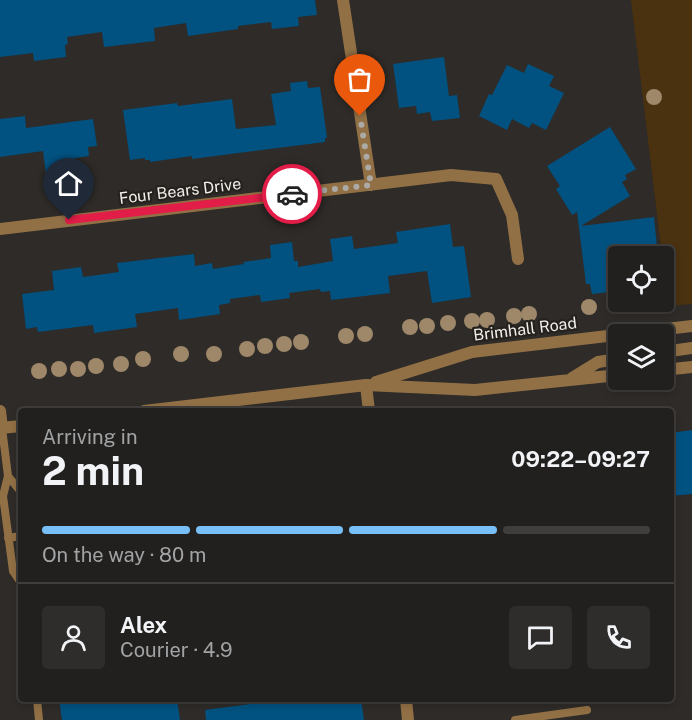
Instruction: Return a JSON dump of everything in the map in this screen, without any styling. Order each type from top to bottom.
[{"type":"street","points":[[343,0],[371,185]]},
{"type":"street","name":"Four Bears Drive","points":[[0,229],[451,175],[496,179],[512,215],[518,259]]},
{"type":"street","name":"Brimhall Road","points":[[366,385],[472,352],[692,326]]},
{"type":"street","points":[[674,350],[692,348]]},
{"type":"street","points":[[568,380],[598,362],[608,360]]},
{"type":"street","points":[[674,369],[692,367]]},
{"type":"street","name":"Brimhall Road","points":[[170,408],[366,385],[475,390],[608,376]]},
{"type":"street","points":[[366,385],[369,408]]},
{"type":"street","points":[[0,411],[1,428],[18,426]]},
{"type":"street","points":[[406,702],[408,720]]},
{"type":"lane","points":[[1,428],[8,476],[3,496],[12,571],[18,579]]},
{"type":"lane","points":[[8,476],[18,488]]},
{"type":"lane","points":[[8,538],[18,536]]},
{"type":"lane","points":[[37,702],[39,720]]},
{"type":"lane","points":[[515,720],[587,710]]},
{"type":"shaded area","points":[[631,0],[692,0],[692,304],[674,306],[674,246],[661,246]]},
{"type":"building","points":[[0,0],[315,0],[317,15],[298,17],[299,26],[272,29],[271,22],[188,36],[186,23],[154,28],[155,41],[104,47],[102,32],[67,37],[66,57],[34,61],[33,53],[0,57]]},
{"type":"building","points":[[444,57],[449,96],[457,95],[460,118],[432,121],[430,112],[417,114],[416,106],[399,108],[393,64]]},
{"type":"building","points":[[528,64],[554,76],[549,86],[564,93],[546,130],[532,123],[529,128],[512,119],[507,130],[479,116],[489,94],[492,95],[507,65],[524,73]]},
{"type":"building","points":[[307,81],[308,88],[320,87],[327,138],[325,142],[192,159],[192,156],[150,162],[145,158],[130,160],[123,110],[232,99],[236,129],[276,125],[271,94],[291,91],[290,83]]},
{"type":"building","points":[[25,116],[26,128],[93,119],[97,146],[88,147],[89,156],[75,158],[77,170],[46,174],[43,151],[0,157],[0,119]]},
{"type":"building","points":[[610,127],[636,169],[625,175],[627,179],[622,182],[630,196],[581,226],[654,217],[657,246],[608,246],[608,292],[592,294],[590,284],[586,284],[577,212],[572,215],[556,189],[560,186],[547,166]]},
{"type":"building","points":[[450,224],[453,247],[464,246],[471,297],[432,303],[427,271],[388,276],[390,293],[331,300],[330,291],[321,292],[320,289],[289,293],[290,298],[261,302],[260,295],[230,299],[230,303],[219,305],[220,314],[179,320],[178,308],[135,314],[137,327],[94,333],[93,325],[38,332],[37,327],[26,329],[22,294],[54,290],[52,271],[81,267],[83,277],[119,272],[117,263],[194,254],[195,266],[212,263],[213,269],[271,258],[270,245],[292,242],[294,261],[298,261],[298,267],[333,261],[330,239],[352,236],[354,249],[398,243],[396,232]]},
{"type":"building","points":[[692,430],[692,494],[674,496],[674,432]]},
{"type":"building","points":[[59,702],[177,702],[180,720],[62,720]]},
{"type":"building","points":[[265,702],[361,702],[364,720],[206,720],[205,710]]},
{"type":"way so far","points":[[292,194],[371,185],[360,116]]},
{"type":"route","points":[[69,220],[292,194]]}]
